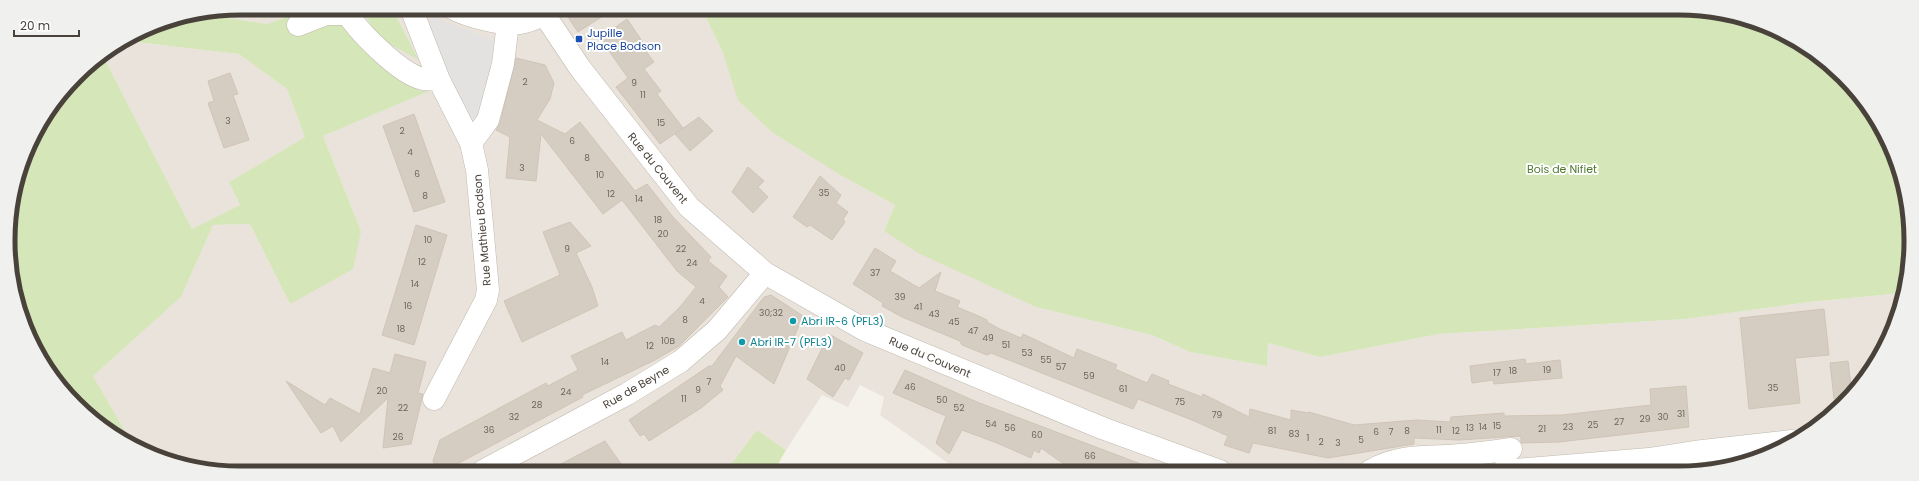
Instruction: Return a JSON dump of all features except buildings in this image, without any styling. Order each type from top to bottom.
[{"type":"street","points":[[298,25],[323,15]]},
{"type":"street","points":[[349,15],[374,45],[403,69],[423,79],[438,80]]},
{"type":"street","name":"Rue Mathieu Bodson","points":[[414,15],[438,80],[471,143],[477,170],[488,290],[486,300],[434,400]]},
{"type":"street","points":[[472,15],[480,18],[518,24],[532,21],[537,15]]},
{"type":"street","name":"Rue du Couvent","points":[[544,15],[580,68],[690,207],[765,273],[865,330],[1102,428],[1204,466]]},
{"type":"street","points":[[471,143],[488,120],[503,64],[508,23]]},
{"type":"street","name":"Rue de Beyne","points":[[492,466],[627,394],[680,361],[717,330],[765,273]]},
{"type":"street","points":[[1564,466],[1649,459],[1691,462],[1771,446]]},
{"type":"street","points":[[1378,466],[1412,456],[1449,456],[1511,450]]},
{"type":"shaded area","points":[[290,15],[268,24],[216,16]]},
{"type":"shaded area","points":[[338,15],[366,15],[377,37],[419,59],[396,15],[705,15],[723,53],[842,176],[895,205],[884,231],[1036,307],[1152,335],[1190,352],[1267,366],[1268,343],[1320,357],[1439,334],[1685,319],[1809,302],[1897,293],[1887,327],[1874,353],[1848,389],[1827,410],[1804,428],[1765,449],[1722,462],[1693,466],[952,466],[880,415],[884,397],[860,385],[848,407],[822,395],[786,450],[757,430],[730,466],[226,466],[197,462],[168,454],[154,449],[128,436],[93,376],[181,297],[213,225],[250,224],[290,304],[361,231],[323,136],[428,91],[419,91],[370,53]]},
{"type":"shaded area","points":[[434,17],[497,42],[491,80],[476,119],[472,119],[467,114],[427,28],[430,20]]},
{"type":"shaded area","points":[[134,42],[239,54],[287,89],[305,137],[229,182],[240,205],[192,229],[105,60]]},
{"type":"green space","points":[[290,15],[338,15],[370,53],[419,91],[429,91],[323,136],[361,231],[353,269],[290,304],[250,224],[213,225],[181,297],[93,376],[128,436],[92,410],[71,389],[53,366],[32,327],[19,284],[15,255],[15,226],[17,211],[19,197],[27,168],[38,141],[53,115],[81,81],[105,60],[192,229],[240,205],[229,182],[305,137],[287,89],[239,54],[134,42],[168,27],[197,19],[216,16],[268,24]]},
{"type":"green space","points":[[366,15],[396,15],[419,60],[377,37]]},
{"type":"green space","name":"Bois de Nifiet","points":[[705,15],[1693,15],[1722,19],[1765,32],[1804,53],[1838,81],[1866,115],[1887,154],[1900,197],[1904,226],[1904,255],[1900,284],[1897,293],[1809,302],[1685,319],[1439,334],[1320,357],[1268,343],[1267,366],[1190,352],[1152,335],[1036,307],[920,254],[884,231],[895,205],[842,176],[772,132],[738,100],[723,53]]},
{"type":"green space","points":[[757,430],[786,450],[777,466],[730,466]]},
{"type":"place","name":"Jupille Place Bodson","points":[[579,39]]},
{"type":"place","name":"Abri IR-6 (PFL3)","points":[[793,321]]},
{"type":"place","name":"Abri IR-7 (PFL3)","points":[[742,342]]}]
